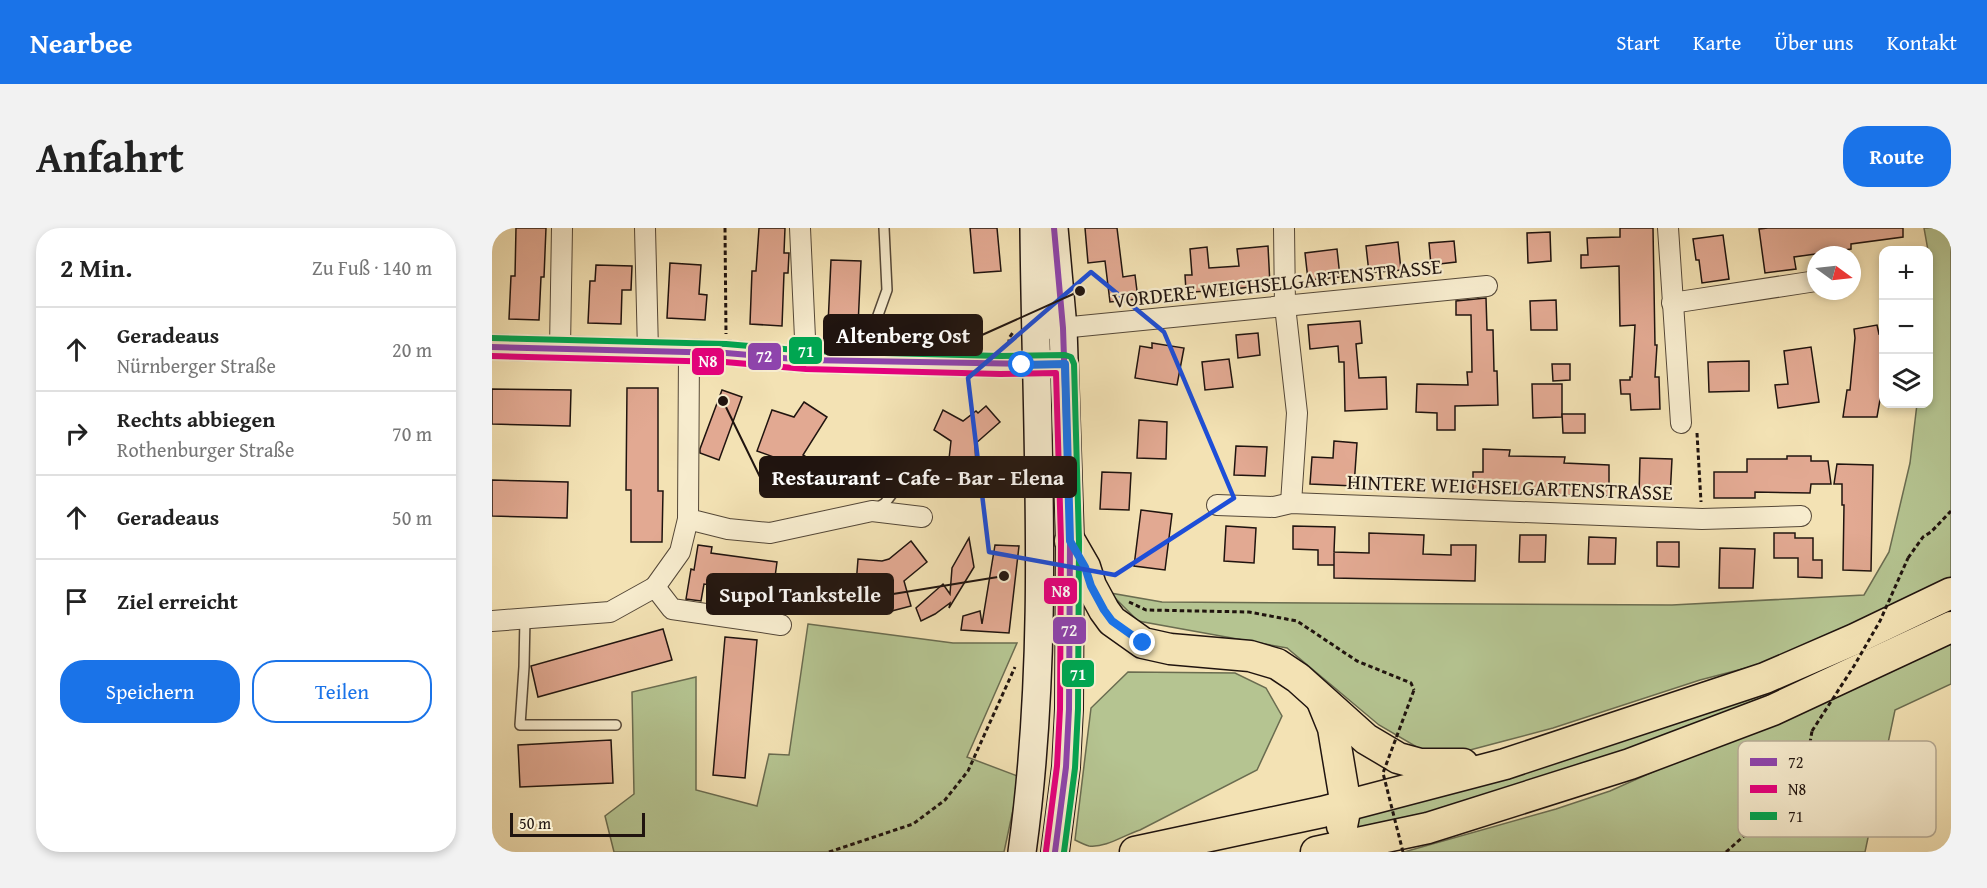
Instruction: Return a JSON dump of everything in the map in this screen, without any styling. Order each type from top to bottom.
[{"type":"main road","points":[[1022,852],[1035,724],[1038,644],[1040,512],[1034,228]]},
{"type":"main road","points":[[1054,228],[1065,364],[1070,541],[1069,709],[1066,767],[1055,852]]},
{"type":"main road","points":[[1070,541],[1085,567],[1091,586],[1104,610],[1112,621],[1143,643],[1170,649],[1231,653],[1263,659],[1290,671],[1366,739],[1398,758],[1420,764],[1505,764]]},
{"type":"main road","points":[[1135,852],[1322,812],[1505,764],[1765,678],[1855,639],[1951,593]]},
{"type":"main road","points":[[1327,850],[1428,828],[1523,799],[1697,740],[1773,710],[1951,627]]},
{"type":"main road","points":[[1322,701],[1332,728],[1346,806],[1327,850]]},
{"type":"main road","points":[[1381,852],[1428,828]]},
{"type":"street","points":[[560,348],[562,228]]},
{"type":"street","points":[[645,228],[648,351]]},
{"type":"street","points":[[800,228],[806,360]]},
{"type":"street","points":[[1284,228],[1285,306],[1297,412],[1291,503]]},
{"type":"street","points":[[1668,228],[1681,423]]},
{"type":"street","points":[[1672,303],[1807,282]]},
{"type":"street","name":"VORDERE WEICHSELGARTENSTRASSE","points":[[1036,330],[1487,286]]},
{"type":"street","points":[[492,347],[726,353],[806,360],[1065,364]]},
{"type":"street","points":[[492,621],[610,612],[655,587],[680,552],[688,519],[688,352]]},
{"type":"street","name":"HINTERE WEICHSELGARTENSTRASSE","points":[[1217,505],[1274,507],[1291,503],[1702,519],[1801,516]]},
{"type":"street","points":[[688,519],[728,529],[770,533],[872,511],[922,517]]},
{"type":"street","points":[[655,587],[672,609],[781,624]]},
{"type":"lane","points":[[856,361],[872,332],[887,290],[884,228]]},
{"type":"lane","points":[[872,511],[885,503],[895,490],[966,485],[978,481]]},
{"type":"lane","points":[[525,618],[520,725],[616,725]]},
{"type":"path","points":[[725,228],[726,353]]},
{"type":"path","points":[[1681,423],[1696,426],[1702,519]]},
{"type":"path","points":[[1810,741],[1812,730],[1880,621],[1908,558],[1923,537],[1932,532],[1951,511]]},
{"type":"path","points":[[1127,602],[1146,610],[1248,612],[1297,621],[1357,661],[1411,682],[1414,690],[1383,773],[1403,852]]},
{"type":"path","points":[[829,852],[913,824],[945,800],[968,771],[1019,657]]},
{"type":"path","points":[[1726,852],[1743,837]]},
{"type":"highlighted area","points":[[1091,272],[1164,332],[1234,498],[1115,575],[989,552],[968,378]]},
{"type":"green space","points":[[1924,228],[1951,228],[1951,580],[1773,661],[1700,680],[1553,728],[1470,750],[1427,753],[1379,725],[1287,648],[1138,621],[1110,593],[1162,602],[1672,605],[1864,595],[1889,552],[1910,463],[1917,408],[1933,408],[1933,246],[1927,246]]},
{"type":"green space","points":[[1951,604],[1951,617],[1855,662],[1576,770],[1361,832],[1348,822],[1351,818]]},
{"type":"green space","points":[[808,624],[953,643],[1017,643],[967,757],[1020,777],[1004,852],[614,852],[605,816],[634,794],[632,692],[696,677],[696,790],[757,806],[769,754],[789,755]]},
{"type":"green space","points":[[1951,639],[1951,684],[1895,710],[1888,741],[1738,741],[1738,837],[1868,837],[1865,852],[1404,852],[1556,809],[1610,791]]},
{"type":"green space","points":[[1128,672],[1235,673],[1266,688],[1282,716],[1257,770],[1140,830],[1108,843],[1089,846],[1075,840],[1091,708]]},
{"type":"building","points":[[516,228],[546,228],[539,320],[509,319],[511,276],[515,276]]},
{"type":"building","points":[[759,228],[785,228],[784,253],[789,253],[788,273],[784,273],[782,326],[750,324],[752,271],[756,271]]},
{"type":"building","points":[[970,228],[997,228],[1001,271],[974,273]]},
{"type":"building","points":[[1085,228],[1117,228],[1123,277],[1135,275],[1138,299],[1110,302],[1105,261],[1088,263]]},
{"type":"building","points":[[1620,228],[1653,228],[1655,345],[1657,345],[1655,377],[1659,377],[1660,409],[1631,410],[1630,394],[1621,394],[1620,380],[1630,380],[1632,377],[1635,325],[1620,326],[1619,266],[1581,268],[1581,255],[1588,255],[1587,238],[1620,237]]},
{"type":"building","points":[[1903,228],[1903,237],[1851,244],[1851,246],[1807,246],[1807,255],[1794,257],[1796,269],[1765,273],[1759,229]]},
{"type":"building","points":[[1550,232],[1551,261],[1528,263],[1527,233]]},
{"type":"building","points":[[1723,235],[1729,279],[1702,283],[1693,239]]},
{"type":"building","points":[[1454,241],[1456,262],[1431,265],[1429,243]]},
{"type":"building","points":[[1398,242],[1401,270],[1369,273],[1366,246]]},
{"type":"building","points":[[1268,246],[1270,285],[1186,291],[1185,275],[1192,275],[1190,249],[1207,247],[1209,268],[1239,266],[1237,249]]},
{"type":"building","points":[[1337,249],[1340,277],[1308,280],[1305,253]]},
{"type":"building","points":[[831,260],[861,261],[858,326],[828,325]]},
{"type":"building","points":[[670,263],[701,265],[699,294],[707,295],[705,320],[667,318]]},
{"type":"building","points":[[596,265],[632,266],[631,290],[622,290],[621,324],[588,323],[590,281],[595,281]]},
{"type":"building","points":[[1486,298],[1487,330],[1493,330],[1498,405],[1455,406],[1455,430],[1437,430],[1437,413],[1416,412],[1417,384],[1468,385],[1467,372],[1472,372],[1471,315],[1456,315],[1456,301]]},
{"type":"building","points":[[1556,300],[1557,330],[1531,330],[1530,301]]},
{"type":"building","points":[[1360,321],[1362,343],[1356,344],[1359,378],[1386,377],[1387,409],[1345,411],[1344,362],[1339,362],[1338,346],[1310,349],[1308,325]]},
{"type":"building","points":[[1877,325],[1879,406],[1877,417],[1843,417],[1847,390],[1850,390],[1854,329]]},
{"type":"building","points":[[1258,333],[1260,355],[1238,358],[1236,335]]},
{"type":"building","points":[[1152,343],[1184,348],[1177,385],[1135,378],[1140,346],[1152,348]]},
{"type":"building","points":[[1811,347],[1819,402],[1778,408],[1775,385],[1788,384],[1784,351]]},
{"type":"building","points":[[1229,359],[1233,387],[1205,390],[1202,362]]},
{"type":"building","points":[[1749,361],[1749,391],[1709,392],[1708,362]]},
{"type":"building","points":[[1552,364],[1570,364],[1570,380],[1553,381]]},
{"type":"building","points":[[1532,384],[1562,384],[1562,417],[1533,418]]},
{"type":"building","points":[[627,388],[658,388],[658,491],[663,491],[662,542],[631,542],[631,490],[626,490]]},
{"type":"building","points":[[492,389],[571,390],[570,426],[492,424]]},
{"type":"building","points":[[722,390],[742,397],[719,460],[700,453],[700,449]]},
{"type":"building","points":[[804,402],[827,417],[803,455],[808,458],[803,480],[775,476],[779,459],[757,451],[772,410],[794,417]]},
{"type":"building","points":[[986,406],[1000,422],[975,444],[976,466],[970,473],[950,471],[951,441],[934,430],[943,410],[963,421]]},
{"type":"building","points":[[1562,414],[1585,414],[1585,433],[1563,433]]},
{"type":"building","points":[[1139,420],[1167,422],[1166,459],[1137,458]]},
{"type":"building","points":[[1334,441],[1357,443],[1354,486],[1310,484],[1312,457],[1333,458]]},
{"type":"building","points":[[1236,446],[1267,447],[1265,476],[1234,475]]},
{"type":"building","points":[[1483,449],[1510,450],[1509,456],[1565,457],[1564,463],[1609,465],[1609,496],[1473,492],[1473,472],[1483,472]]},
{"type":"building","points":[[1787,456],[1811,456],[1811,461],[1828,461],[1831,484],[1811,484],[1810,493],[1755,492],[1755,498],[1714,498],[1714,472],[1747,472],[1747,459],[1787,459]]},
{"type":"building","points":[[1640,458],[1672,459],[1670,497],[1639,496]]},
{"type":"building","points":[[1837,464],[1873,465],[1871,571],[1843,570],[1844,505],[1842,505],[1842,484],[1834,484]]},
{"type":"building","points":[[1102,472],[1131,473],[1129,510],[1100,509]]},
{"type":"building","points":[[492,480],[568,482],[567,518],[492,516]]},
{"type":"building","points":[[1141,510],[1172,514],[1165,570],[1134,566]]},
{"type":"building","points":[[1226,526],[1256,528],[1254,563],[1224,561]]},
{"type":"building","points":[[1293,526],[1335,527],[1334,552],[1369,553],[1369,533],[1424,535],[1423,554],[1451,555],[1451,545],[1476,545],[1475,581],[1334,578],[1334,565],[1318,565],[1318,550],[1293,549]]},
{"type":"building","points":[[1774,533],[1795,533],[1795,538],[1813,538],[1813,560],[1822,560],[1822,578],[1798,577],[1798,558],[1774,558]]},
{"type":"building","points":[[1520,535],[1546,535],[1545,562],[1519,562]]},
{"type":"building","points":[[1589,537],[1616,538],[1615,564],[1588,564]]},
{"type":"building","points":[[969,538],[974,567],[949,608],[950,603],[921,621],[916,608],[943,584],[950,594],[952,568]]},
{"type":"building","points":[[911,541],[927,562],[904,581],[911,606],[884,613],[876,586],[856,585],[858,559],[882,561],[889,559]]},
{"type":"building","points":[[1657,542],[1679,542],[1679,567],[1657,566]]},
{"type":"building","points":[[698,545],[712,547],[711,553],[777,562],[773,592],[704,584],[701,601],[686,599]]},
{"type":"building","points":[[995,545],[1019,546],[1009,633],[961,630],[963,616],[980,611],[982,624]]},
{"type":"building","points":[[1720,548],[1755,549],[1753,588],[1719,588]]},
{"type":"building","points":[[663,629],[672,660],[538,697],[531,666]]},
{"type":"building","points":[[725,637],[757,640],[745,778],[713,775]]},
{"type":"building","points":[[611,740],[613,783],[520,787],[518,745]]},
{"type":"transit line","name":"72","points":[[1054,228],[1063,328],[1070,541],[1069,709],[1066,767],[1055,852]]},
{"type":"transit line","name":"71","points":[[492,338],[726,344],[807,351],[1000,356],[1065,355],[1071,357],[1074,364],[1079,541],[1078,709],[1075,768],[1064,852]]},
{"type":"transit line","name":"72","points":[[492,347],[726,353],[806,360],[1037,364]]},
{"type":"transit line","name":"N8","points":[[492,356],[725,362],[806,369],[1000,374],[1056,373],[1061,541],[1060,709],[1057,766],[1046,851]]},
{"type":"place","name":"Altenberg Ost","points":[[1080,291]]},
{"type":"place","name":"Restaurant - Cafe - Bar - Elena","points":[[723,401]]},
{"type":"place","name":"Supol Tankstelle","points":[[1004,576]]},
{"type":"route","points":[[1022,365],[1065,364],[1070,541],[1085,567],[1091,586],[1104,610],[1112,621],[1143,643]]}]
